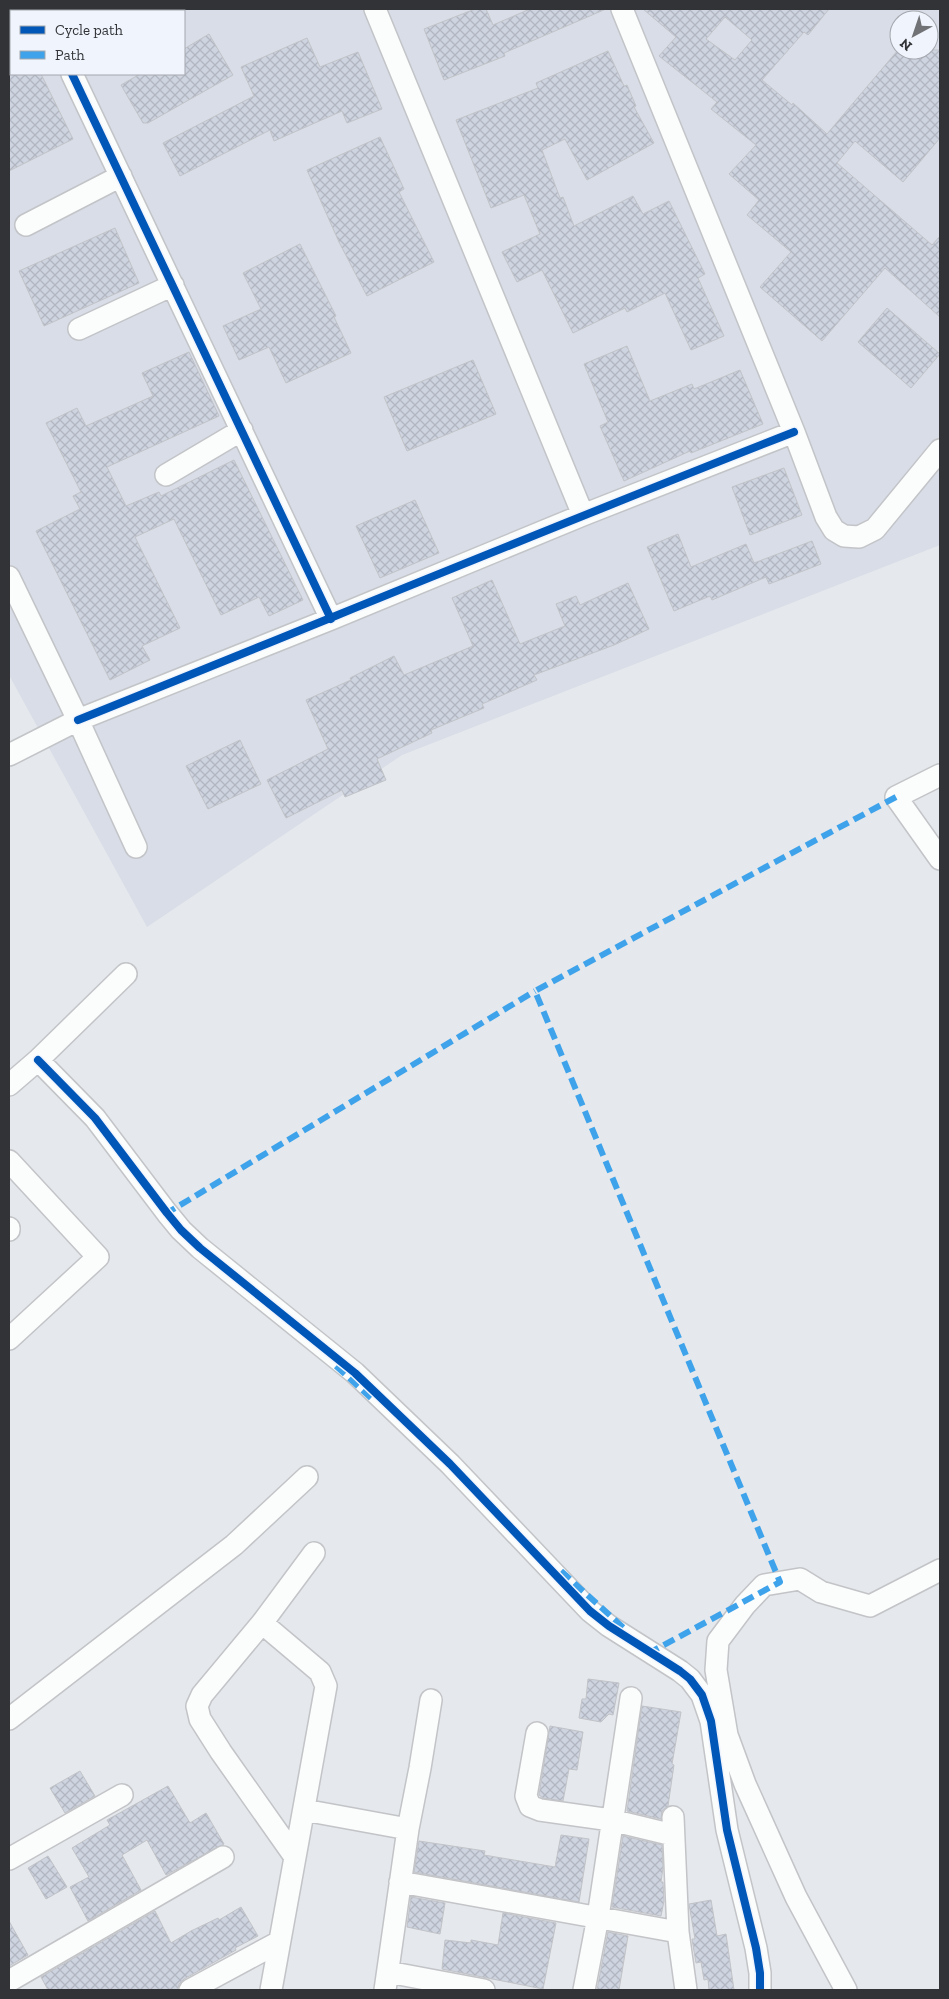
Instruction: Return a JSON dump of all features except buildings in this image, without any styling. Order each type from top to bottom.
[{"type":"street","points":[[375,9],[583,514]]},
{"type":"street","points":[[622,9],[794,432],[826,517],[834,530],[844,536],[859,537],[875,529],[940,450]]},
{"type":"street","points":[[72,75],[331,619]]},
{"type":"street","points":[[26,225],[121,176]]},
{"type":"street","points":[[78,329],[173,285]]},
{"type":"street","points":[[166,475],[242,430]]},
{"type":"street","points":[[9,755],[78,720],[331,619],[583,514],[794,432]]},
{"type":"street","points":[[9,577],[78,720],[136,847]]},
{"type":"street","points":[[940,775],[896,797],[940,859]]},
{"type":"street","points":[[9,1085],[38,1060],[126,974]]},
{"type":"street","points":[[38,1060],[95,1118],[181,1230],[200,1248],[355,1373],[443,1458],[590,1611],[609,1626],[690,1679],[702,1695],[711,1721],[731,1850],[756,1948],[760,1974],[760,1990]]},
{"type":"street","points":[[9,1160],[98,1257],[9,1339]]},
{"type":"street","points":[[9,1718],[234,1545],[306,1477]]},
{"type":"street","points":[[295,1857],[221,1752],[200,1719],[197,1706],[202,1695],[262,1622],[314,1553]]},
{"type":"street","points":[[846,1990],[796,1897],[745,1784],[727,1735],[716,1670],[718,1640],[745,1605],[764,1585],[800,1579],[821,1592],[870,1606],[940,1570]]},
{"type":"street","points":[[262,1622],[320,1672],[326,1686],[271,1990]]},
{"type":"street","points":[[584,1990],[598,1918],[611,1820],[631,1698]]},
{"type":"street","points":[[431,1700],[408,1829],[387,1981],[484,1990]]},
{"type":"street","points":[[537,1733],[526,1796],[530,1806],[540,1810],[611,1820],[673,1826],[678,1932],[686,1990]]},
{"type":"street","points":[[9,1859],[122,1795]]},
{"type":"street","points":[[304,1810],[408,1829]]},
{"type":"street","points":[[9,1981],[223,1857]]},
{"type":"street","points":[[400,1882],[678,1932]]},
{"type":"street","points":[[190,1990],[279,1942]]},
{"type":"shaded area","points":[[9,9],[940,9],[940,545],[402,755],[147,927],[9,675]]},
{"type":"marked path","points":[[648,1650],[651,1652],[780,1582],[535,991],[896,797]]},
{"type":"marked path","points":[[169,1215],[167,1213],[535,991]]},
{"type":"marked path","points":[[336,1366],[371,1398]]},
{"type":"marked path","points":[[561,1571],[626,1630]]},
{"type":"cycle path","points":[[72,75],[331,619]]},
{"type":"cycle path","points":[[78,720],[794,432]]},
{"type":"cycle path","points":[[38,1060],[95,1118],[181,1230],[200,1248],[355,1373],[450,1464],[590,1611],[609,1626],[690,1679],[702,1695],[711,1721],[727,1830],[756,1948],[760,1973],[760,1990]]}]
